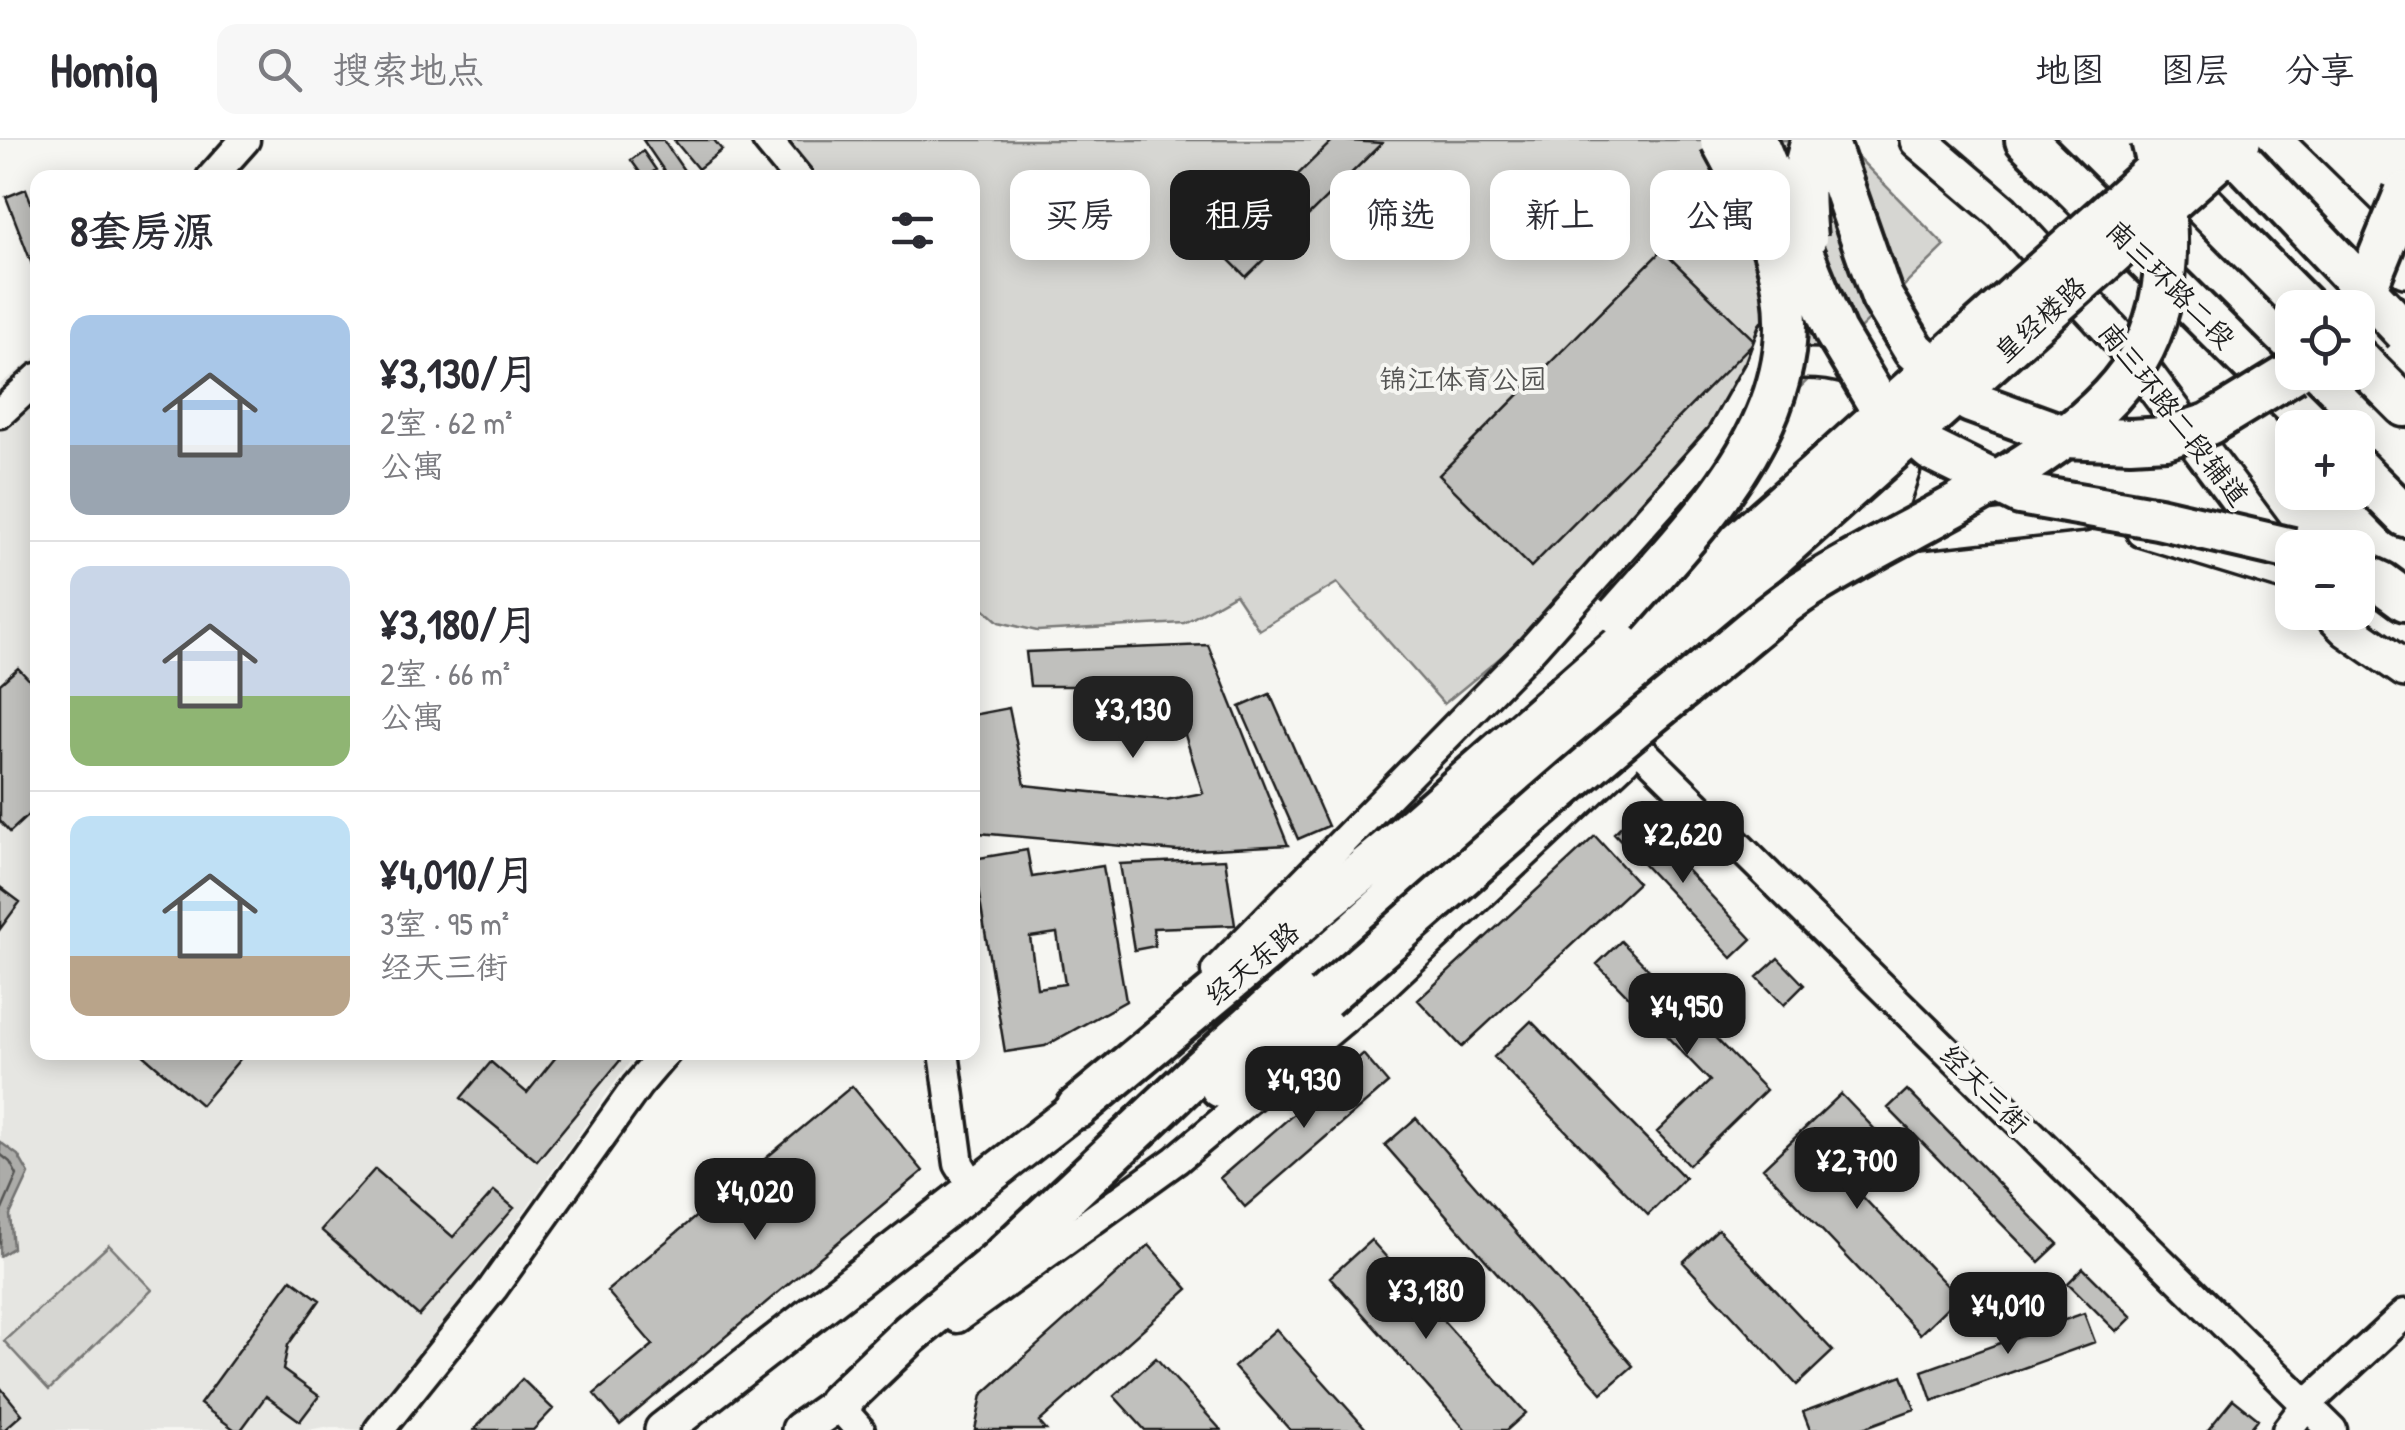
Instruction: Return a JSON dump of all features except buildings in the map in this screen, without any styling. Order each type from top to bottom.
[{"type":"highway","points":[[1390,848],[1618,614],[1710,510],[1762,432],[1780,383],[1786,313],[1776,258],[1721,140]]},
{"type":"highway","points":[[1756,140],[1836,332],[1880,407],[1931,450],[2020,494],[2158,518],[2275,545]]},
{"type":"highway","points":[[1810,271],[1803,211],[1808,151],[1813,140]]},
{"type":"highway","points":[[1827,140],[1882,297],[1914,350],[1971,402],[2067,437],[2166,438],[2209,424],[2275,384]]},
{"type":"highway","name":"南三环路二段","points":[[2026,140],[2298,410]]},
{"type":"highway","points":[[2139,140],[2288,290]]},
{"type":"highway","points":[[997,1262],[1164,1137],[1629,732],[1802,592],[2012,471],[2065,437],[2109,396],[2136,363],[2156,322],[2164,280],[2166,222],[2152,140]]},
{"type":"highway","name":"皇经楼路","points":[[1830,484],[2188,140]]},
{"type":"highway","points":[[2222,140],[2405,332]]},
{"type":"highway","name":"皇经楼路","points":[[1830,484],[2240,140]]},
{"type":"highway","points":[[2363,290],[2405,193]]},
{"type":"highway","points":[[2375,376],[2405,406]]},
{"type":"highway","name":"经天东路","points":[[1077,1108],[1830,484]]},
{"type":"highway","name":"经天东路","points":[[849,1417],[910,1334],[997,1262],[1830,484]]},
{"type":"highway","points":[[2375,486],[2405,516]]},
{"type":"highway","points":[[2375,580],[2405,600]]},
{"type":"main road","name":"南三环路二段辅道","points":[[1918,140],[2002,212],[2120,340],[2275,551]]},
{"type":"main road","points":[[2280,142],[2405,269]]},
{"type":"main road","points":[[2348,630],[2405,668]]},
{"type":"main road","name":"经天东路","points":[[663,1430],[1077,1108]]},
{"type":"main road","name":"经天东路","points":[[800,1430],[849,1417]]},
{"type":"street","points":[[218,170],[246,140]]},
{"type":"street","points":[[767,140],[791,170]]},
{"type":"street","points":[[1077,1108],[1532,650],[1721,437],[1760,368],[1847,140]]},
{"type":"street","points":[[1760,368],[1802,361],[1836,364],[1884,382],[1930,429],[1937,474],[1917,534]]},
{"type":"street","points":[[0,413],[30,385]]},
{"type":"street","points":[[849,1417],[1176,1160],[1382,987],[1842,556],[1917,534],[2087,516],[2275,569]]},
{"type":"street","name":"经天三街","points":[[1638,747],[2332,1430]]},
{"type":"street","points":[[379,1430],[493,1288],[659,1060]]},
{"type":"street","points":[[945,1060],[959,1164],[974,1188]]},
{"type":"street","points":[[2287,1430],[2306,1405],[2405,1314]]},
{"type":"shaded area","points":[[30,361],[30,1060],[631,1060],[421,1357],[361,1430],[0,1430],[0,384]]},
{"type":"green space","name":"锦江体育公园","points":[[787,140],[1841,140],[1945,246],[1647,537],[1444,704],[1337,583],[1259,630],[1235,594],[1184,623],[1037,631],[999,622],[980,605],[980,170],[811,170]]},
{"type":"green space","points":[[109,1245],[152,1290],[49,1390],[4,1341]]},
{"type":"water","points":[[0,1142],[18,1155],[29,1174],[10,1215],[13,1248],[0,1256]]}]
